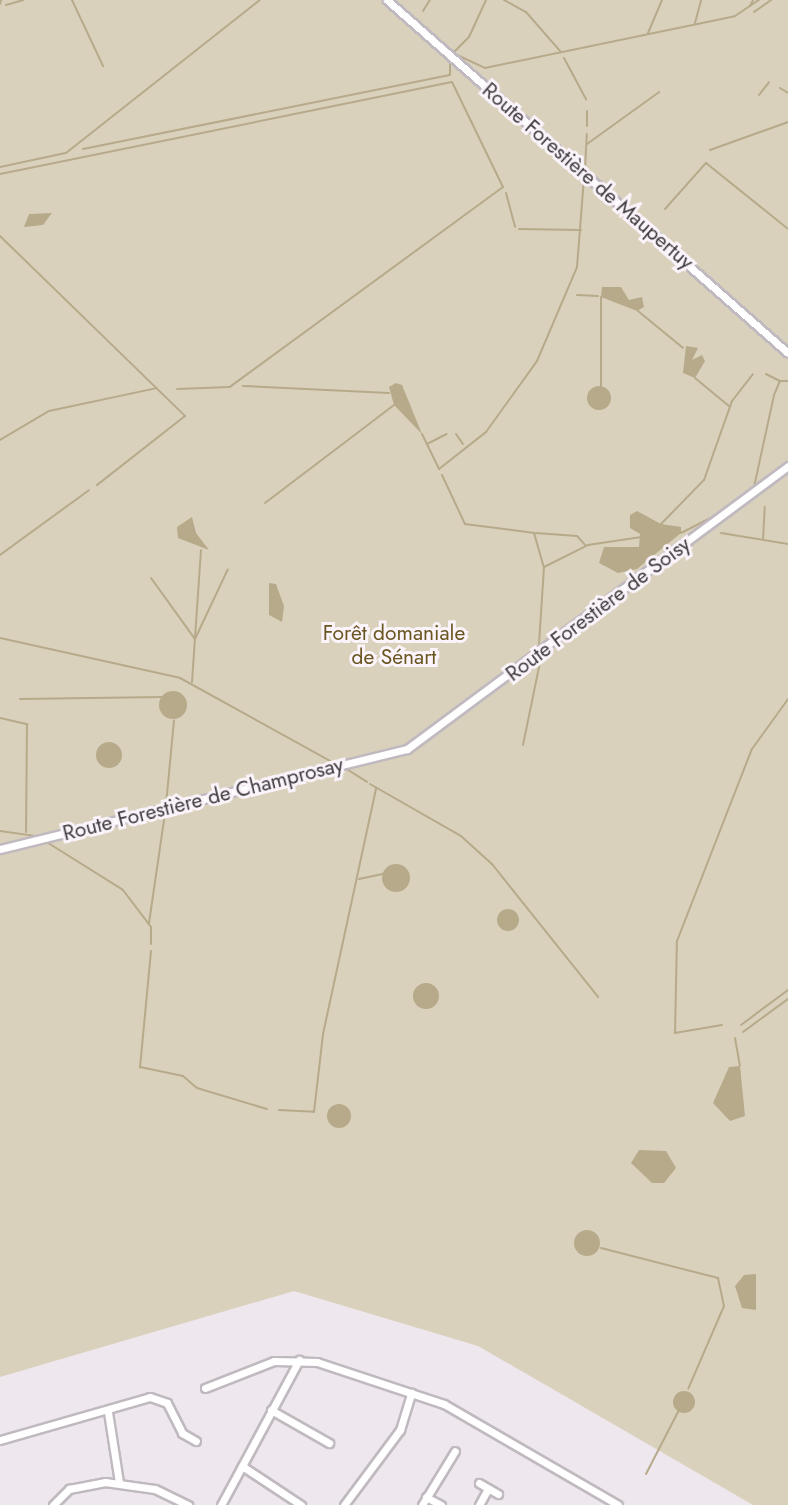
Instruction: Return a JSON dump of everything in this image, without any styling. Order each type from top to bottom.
[{"type":"street","name":"Route Forestière de Maupertuy","points":[[387,0],[788,353]]},
{"type":"street","name":"Route Forestière de Soisy","points":[[407,749],[788,466]]},
{"type":"street","name":"Route Forestière de Champrosay","points":[[0,849],[407,749]]},
{"type":"street","points":[[205,1388],[274,1362],[299,1360],[444,1404],[618,1505]]},
{"type":"street","points":[[221,1505],[299,1360]]},
{"type":"street","points":[[344,1505],[400,1430],[411,1393]]},
{"type":"street","points":[[0,1440],[159,1398],[182,1433],[196,1441]]},
{"type":"street","points":[[271,1410],[329,1443]]},
{"type":"street","points":[[108,1412],[118,1482]]},
{"type":"street","points":[[422,1505],[455,1451]]},
{"type":"street","points":[[242,1466],[301,1505]]},
{"type":"street","points":[[53,1505],[69,1489],[118,1482],[188,1505]]},
{"type":"street","points":[[479,1483],[498,1494]]},
{"type":"street","points":[[479,1505],[488,1489]]},
{"type":"street","points":[[426,1497],[441,1505]]},
{"type":"green space","name":"Forêt domaniale de Sénart","points":[[0,0],[788,0],[788,1505],[753,1505],[478,1346],[294,1291],[0,1377]]},
{"type":"shaded area","points":[[52,213],[43,225],[24,227],[29,214]]},
{"type":"shaded area","points":[[602,287],[621,287],[629,300],[642,297],[644,307],[637,311],[601,297]]},
{"type":"shaded area","points":[[686,346],[698,348],[692,360],[702,355],[705,361],[695,378],[683,373]]},
{"type":"shaded area","points":[[396,383],[402,385],[422,434],[394,405],[389,387]]},
{"type":"shaded area","points":[[599,386],[608,389],[611,398],[608,407],[599,410],[590,407],[587,398],[590,389]]},
{"type":"shaded area","points":[[637,511],[661,524],[681,527],[681,533],[637,569],[618,573],[599,563],[604,547],[639,547],[640,534],[630,528],[630,515]]},
{"type":"shaded area","points":[[192,517],[196,533],[209,550],[178,538],[177,527]]},
{"type":"shaded area","points":[[269,583],[276,584],[284,606],[282,622],[269,615]]},
{"type":"shaded area","points":[[173,691],[183,695],[187,705],[183,715],[173,719],[163,715],[159,705],[163,695]]},
{"type":"shaded area","points":[[109,742],[118,746],[122,755],[118,764],[109,768],[100,764],[96,755],[100,746]]},
{"type":"shaded area","points":[[396,864],[406,868],[410,878],[406,888],[396,892],[386,888],[382,878],[386,868]]},
{"type":"shaded area","points":[[508,909],[516,912],[519,920],[516,928],[508,931],[500,928],[497,920],[500,912]]},
{"type":"shaded area","points":[[426,983],[436,986],[439,996],[436,1006],[426,1009],[416,1006],[413,996],[416,986]]},
{"type":"shaded area","points":[[740,1066],[745,1116],[730,1121],[713,1103],[729,1067]]},
{"type":"shaded area","points":[[339,1104],[347,1108],[351,1116],[347,1124],[339,1128],[331,1124],[327,1116],[331,1108]]},
{"type":"shaded area","points":[[639,1150],[666,1151],[676,1168],[664,1183],[652,1183],[631,1163]]},
{"type":"shaded area","points":[[587,1230],[596,1234],[600,1243],[596,1252],[587,1256],[578,1252],[574,1243],[578,1234]]},
{"type":"shaded area","points":[[756,1274],[756,1310],[742,1308],[735,1286],[744,1275]]},
{"type":"shaded area","points":[[680,1391],[688,1391],[695,1398],[695,1406],[688,1413],[680,1413],[673,1406],[673,1398]]},
{"type":"waterway","points":[[0,4],[1,0]]},
{"type":"waterway","points":[[6,5],[23,0]]},
{"type":"waterway","points":[[72,0],[103,66]]},
{"type":"waterway","points":[[0,167],[66,153],[260,0]]},
{"type":"waterway","points":[[423,11],[430,0]]},
{"type":"waterway","points":[[486,0],[469,37],[453,53],[485,68],[735,16],[759,0]]},
{"type":"waterway","points":[[504,0],[526,12],[560,51]]},
{"type":"waterway","points":[[648,33],[662,0]]},
{"type":"waterway","points":[[695,23],[701,0]]},
{"type":"waterway","points":[[750,6],[753,0]]},
{"type":"waterway","points":[[754,12],[771,0]]},
{"type":"waterway","points":[[564,58],[586,99]]},
{"type":"waterway","points":[[83,149],[450,75],[450,60]]},
{"type":"waterway","points":[[0,174],[452,82],[503,187],[230,387],[177,389]]},
{"type":"waterway","points":[[759,95],[769,82]]},
{"type":"waterway","points":[[780,88],[788,93]]},
{"type":"waterway","points":[[587,144],[659,92]]},
{"type":"waterway","points":[[587,111],[587,126]]},
{"type":"waterway","points":[[710,150],[788,122]]},
{"type":"waterway","points":[[585,169],[587,134]]},
{"type":"waterway","points":[[665,209],[706,163],[788,229]]},
{"type":"waterway","points":[[422,434],[439,469],[486,432],[537,361],[577,267],[584,178]]},
{"type":"waterway","points":[[506,193],[515,227]]},
{"type":"waterway","points":[[519,229],[581,230]]},
{"type":"waterway","points":[[0,236],[185,416],[97,485]]},
{"type":"waterway","points":[[577,295],[598,296]]},
{"type":"waterway","points":[[601,297],[601,388]]},
{"type":"waterway","points":[[638,311],[683,348]]},
{"type":"waterway","points":[[661,524],[704,480],[732,401],[753,374]]},
{"type":"waterway","points":[[766,374],[780,381]]},
{"type":"waterway","points":[[695,378],[729,406]]},
{"type":"waterway","points":[[754,487],[774,395],[780,381],[788,381]]},
{"type":"waterway","points":[[243,386],[389,393]]},
{"type":"waterway","points":[[0,440],[49,411],[157,388]]},
{"type":"waterway","points":[[265,503],[394,405]]},
{"type":"waterway","points":[[427,444],[447,434]]},
{"type":"waterway","points":[[456,434],[463,444]]},
{"type":"waterway","points":[[442,475],[465,524],[534,533],[544,567],[539,645]]},
{"type":"waterway","points":[[0,555],[89,490]]},
{"type":"waterway","points":[[763,540],[765,507]]},
{"type":"waterway","points":[[681,533],[713,517]]},
{"type":"waterway","points":[[536,533],[577,536],[585,545]]},
{"type":"waterway","points":[[721,533],[788,544]]},
{"type":"waterway","points":[[544,567],[588,545],[641,537]]},
{"type":"waterway","points":[[192,682],[201,550]]},
{"type":"waterway","points":[[151,578],[195,639],[228,569]]},
{"type":"waterway","points":[[0,638],[180,678],[336,764]]},
{"type":"waterway","points":[[523,745],[541,657]]},
{"type":"waterway","points":[[20,699],[162,697]]},
{"type":"waterway","points":[[722,1025],[675,1033],[677,941],[752,749],[788,699]]},
{"type":"waterway","points":[[0,718],[27,724],[26,832]]},
{"type":"waterway","points":[[166,805],[174,720]]},
{"type":"waterway","points":[[345,768],[367,782]]},
{"type":"waterway","points":[[370,784],[461,836],[492,864],[598,997]]},
{"type":"waterway","points":[[279,1110],[314,1112],[323,1034],[376,788]]},
{"type":"waterway","points":[[149,923],[165,813]]},
{"type":"waterway","points":[[0,831],[35,836]]},
{"type":"waterway","points":[[45,841],[123,890],[151,927],[151,944]]},
{"type":"waterway","points":[[359,879],[382,874]]},
{"type":"waterway","points":[[151,951],[140,1067],[183,1076],[197,1088],[267,1109]]},
{"type":"waterway","points":[[741,1025],[788,990]]},
{"type":"waterway","points":[[743,1032],[788,999]]},
{"type":"waterway","points":[[735,1038],[740,1066]]},
{"type":"waterway","points":[[601,1248],[718,1278],[724,1306],[688,1389]]},
{"type":"waterway","points":[[646,1474],[678,1412]]}]
